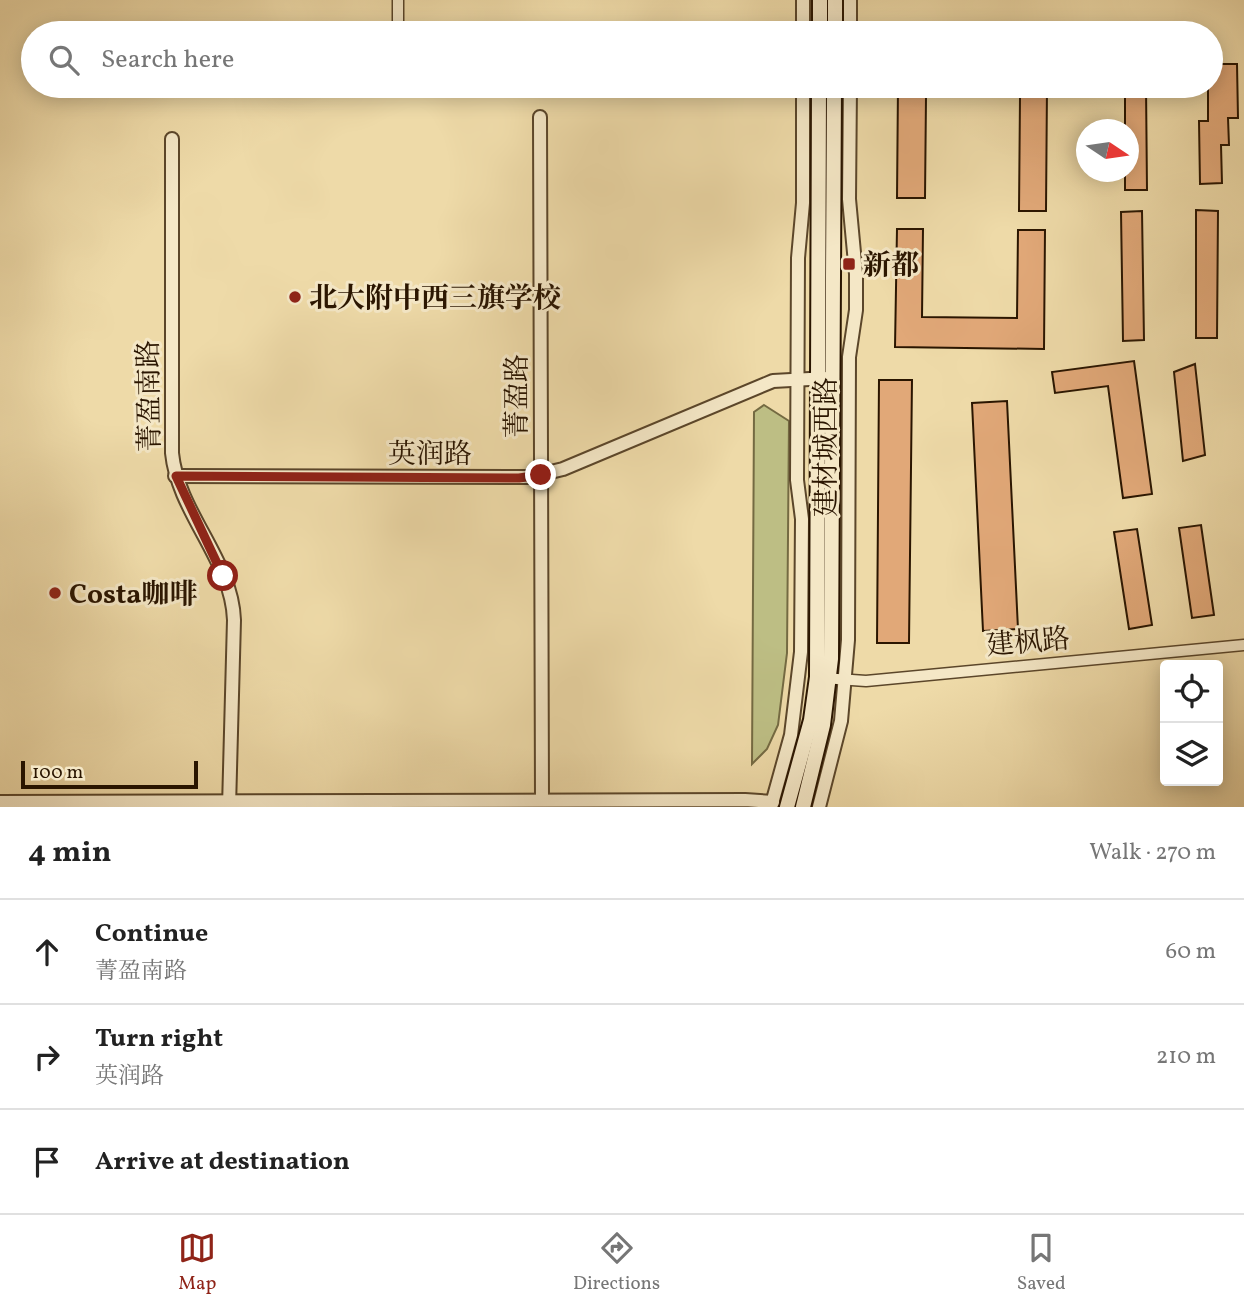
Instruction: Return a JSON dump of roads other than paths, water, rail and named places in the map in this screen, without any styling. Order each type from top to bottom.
[{"type":"main road","points":[[820,0],[820,21]]},
{"type":"main road","points":[[835,0],[835,21]]},
{"type":"main road","name":"建材城西路","points":[[819,98],[826,378]]},
{"type":"main road","name":"建材城西路","points":[[803,807],[818,750],[824,678],[826,378],[834,98]]},
{"type":"main road","name":"建材城西路","points":[[777,805],[811,720],[824,678]]},
{"type":"street","points":[[398,0],[398,21]]},
{"type":"street","points":[[803,0],[803,21]]},
{"type":"street","points":[[850,0],[850,21]]},
{"type":"street","name":"建材城西路","points":[[777,805],[796,704],[801,652],[802,519],[797,480],[798,258],[803,202],[803,98]]},
{"type":"street","name":"建材城西路","points":[[819,807],[837,740],[846,680],[849,357],[856,310],[856,250],[849,199],[850,98]]},
{"type":"street","name":"菁盈路","points":[[540,117],[542,800]]},
{"type":"street","name":"菁盈南路","points":[[172,139],[172,444],[176,476],[232,598],[234,620],[229,804]]},
{"type":"street","name":"英润路","points":[[176,476],[519,478],[541,475],[569,466],[767,384],[798,378],[826,378]]},
{"type":"street","name":"建枫路","points":[[824,678],[866,681],[1244,645]]},
{"type":"street","points":[[780,778],[785,764],[811,720]]},
{"type":"street","points":[[0,802],[229,804],[542,800],[777,805]]},
{"type":"place","name":"新都","points":[[849,264]]},
{"type":"place","name":"北大附中西三旗学校","points":[[295,297]]},
{"type":"place","name":"Costa咖啡","points":[[55,593]]}]
